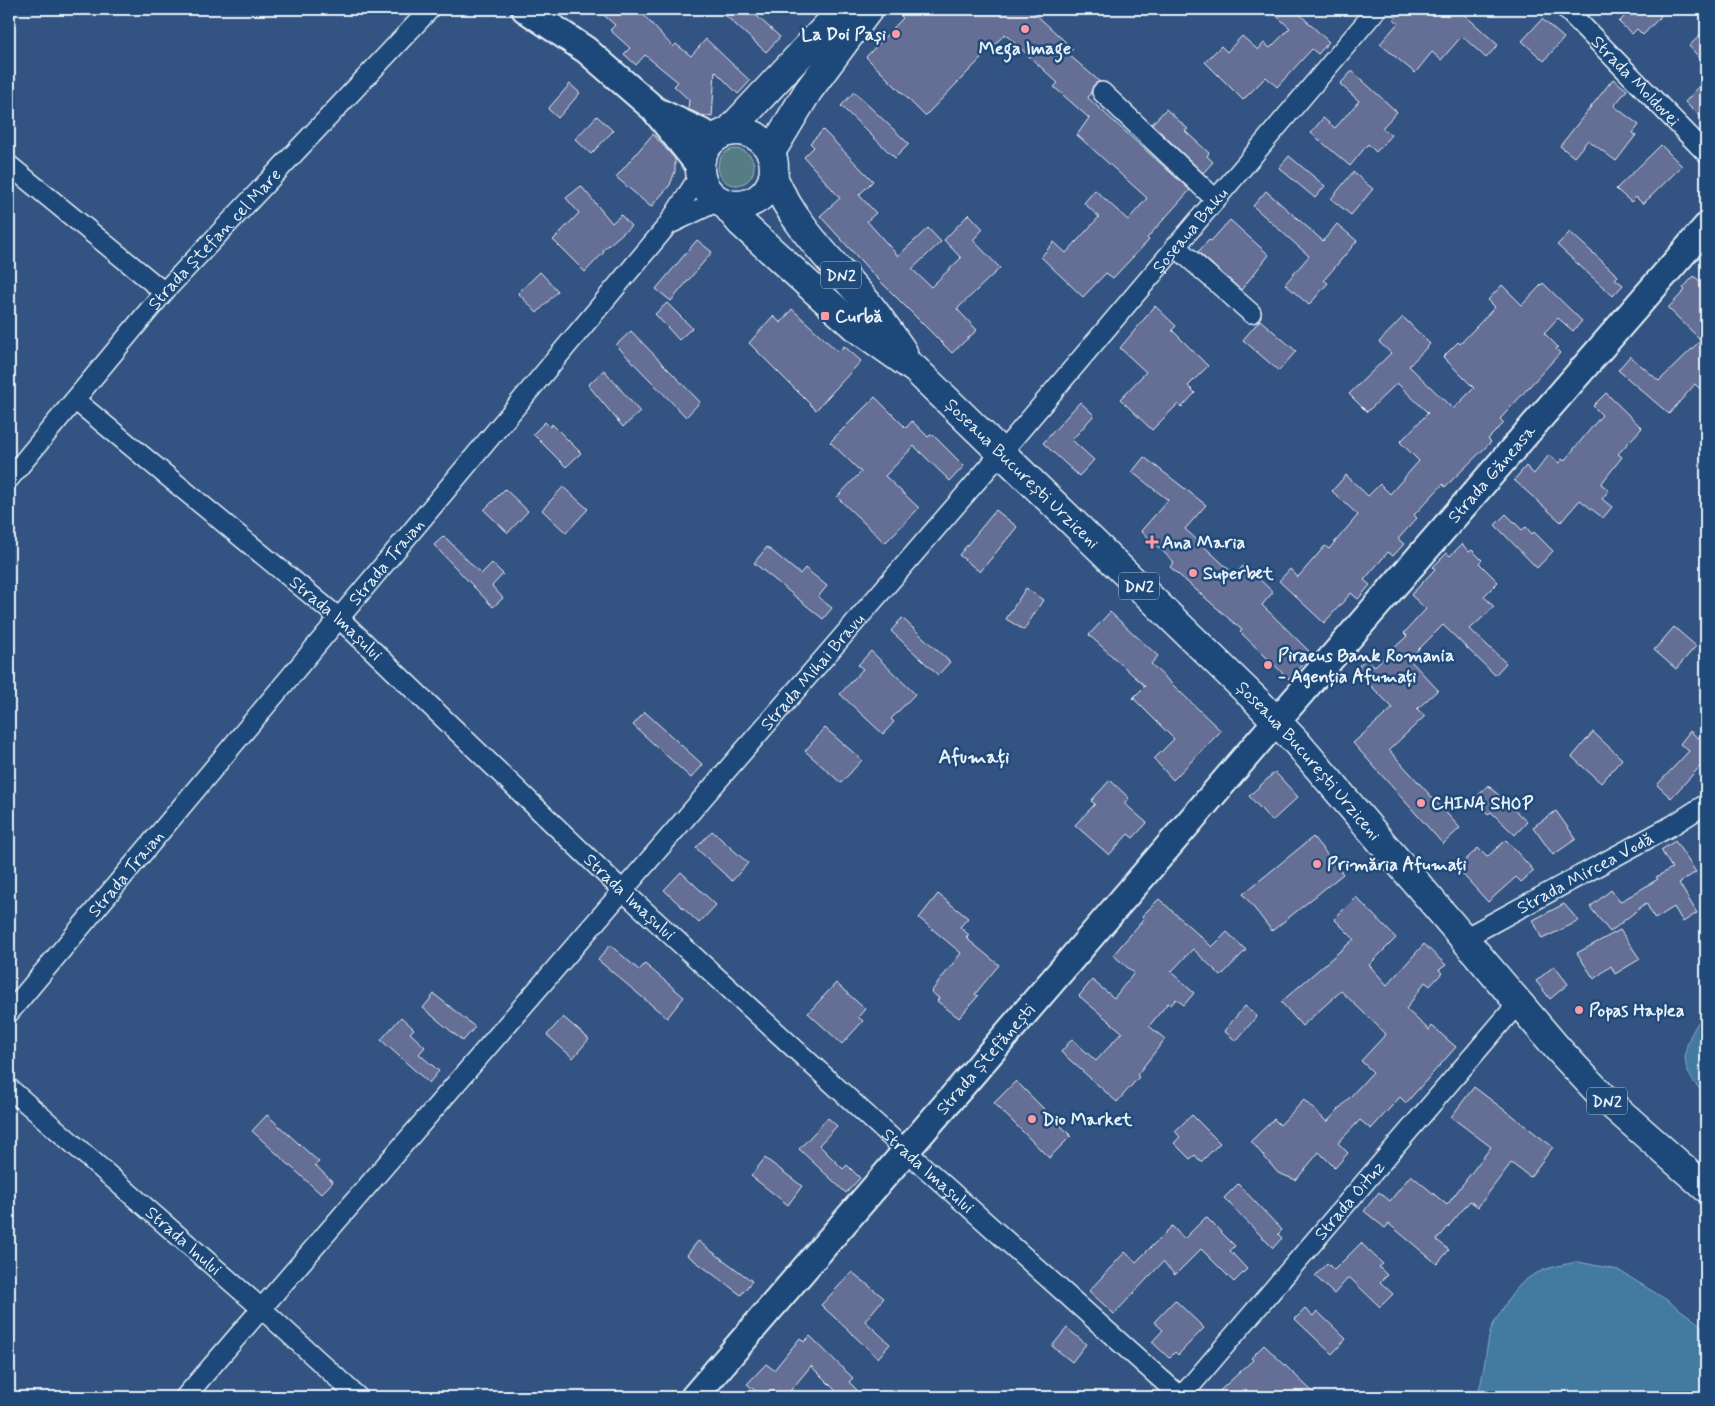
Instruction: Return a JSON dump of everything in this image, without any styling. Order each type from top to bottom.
[{"type":"highway","points":[[700,170],[702,154],[843,9]]},
{"type":"highway","points":[[722,202],[738,206],[750,203],[760,197],[768,188],[772,165],[808,91],[869,9]]},
{"type":"highway","name":"Șoseaua București Urziceni","points":[[722,134],[738,130],[754,134],[761,139],[787,207],[805,234],[870,306],[915,369]]},
{"type":"highway","name":"Șoseaua București Urziceni","points":[[700,170],[706,190],[722,202],[742,223],[854,326],[915,369],[1276,721],[1518,1004],[1604,1097],[1706,1188]]},
{"type":"main road","points":[[525,9],[586,50],[654,109],[700,170]]},
{"type":"main road","points":[[654,109],[722,134]]},
{"type":"main road","name":"Strada Găneasa","points":[[1276,721],[1706,227]]},
{"type":"main road","name":"Strada Ștefănești","points":[[694,1397],[1276,721]]},
{"type":"street","name":"Strada Ștefan cel Mare","points":[[9,479],[164,292],[430,9]]},
{"type":"street","name":"Șoseaua Baku","points":[[1002,452],[1377,9]]},
{"type":"street","name":"Strada Moldovei","points":[[1566,9],[1706,153]]},
{"type":"street","points":[[1102,92],[1215,199]]},
{"type":"street","points":[[9,165],[164,292]]},
{"type":"street","name":"Strada Traian","points":[[9,1013],[667,226],[700,170]]},
{"type":"street","name":"Strada Traian","points":[[667,226],[722,202]]},
{"type":"street","points":[[1175,246],[1252,313]]},
{"type":"street","name":"Strada Imașului","points":[[75,400],[339,618],[623,891],[906,1151],[1181,1397]]},
{"type":"street","name":"Strada Mihai Bravu","points":[[185,1397],[1002,452]]},
{"type":"street","name":"Strada Mircea Vodă","points":[[1462,938],[1673,825],[1706,804]]},
{"type":"street","name":"Strada Oituz","points":[[1181,1397],[1518,1004]]},
{"type":"street","name":"Strada Inului","points":[[9,1088],[262,1308],[358,1397]]},
{"type":"green space","points":[[736,149],[743,150],[749,154],[753,160],[753,174],[749,180],[743,184],[736,185],[729,184],[723,180],[719,174],[718,167],[719,160],[723,154],[729,150]]},
{"type":"water","points":[[1706,1011],[1706,1095],[1689,1074],[1685,1054],[1692,1033]]},
{"type":"water","points":[[1578,1262],[1618,1270],[1670,1302],[1706,1329],[1706,1397],[1477,1397],[1491,1330],[1516,1289],[1532,1275],[1552,1267]]},
{"type":"building","points":[[597,9],[638,9],[673,47],[676,44],[691,56],[706,39],[750,81],[738,94],[715,71],[712,117],[701,115],[688,109],[689,100],[674,86],[678,82],[645,55],[636,65],[624,54],[630,48],[610,30],[615,25]]},
{"type":"building","points":[[718,9],[749,9],[780,37],[766,52]]},
{"type":"building","points":[[894,9],[1030,9],[1073,49],[1068,54],[1099,81],[1094,85],[1088,98],[1190,190],[1147,238],[1149,240],[1113,278],[1106,273],[1083,297],[1041,257],[1054,242],[1066,253],[1099,217],[1084,203],[1095,190],[1128,220],[1147,198],[1077,135],[1089,118],[1054,87],[1058,83],[1005,34],[925,116],[866,57],[903,18]]},
{"type":"building","points":[[1269,9],[1294,9],[1329,42],[1318,54],[1312,49],[1277,87],[1266,77],[1243,100],[1205,62],[1221,46],[1227,52],[1242,36],[1258,50],[1264,43],[1270,48],[1290,28]]},
{"type":"building","points":[[1403,9],[1458,9],[1498,45],[1486,58],[1462,36],[1441,60],[1432,52],[1415,73],[1380,44],[1398,23],[1394,19]]},
{"type":"building","points":[[1632,9],[1654,9],[1661,16],[1643,35],[1637,29],[1632,34],[1619,22]]},
{"type":"building","points":[[1542,19],[1564,38],[1544,61],[1522,41]]},
{"type":"building","points":[[1706,30],[1706,65],[1689,46]]},
{"type":"building","points":[[1352,71],[1397,112],[1382,128],[1391,135],[1376,152],[1368,144],[1350,166],[1311,133],[1323,118],[1335,128],[1359,101],[1340,84]]},
{"type":"building","points":[[1613,79],[1627,90],[1614,106],[1639,125],[1633,133],[1636,135],[1616,161],[1588,140],[1574,157],[1560,146]]},
{"type":"building","points":[[1706,79],[1706,123],[1685,102]]},
{"type":"building","points":[[570,84],[580,93],[558,118],[548,109]]},
{"type":"building","points":[[854,92],[909,144],[895,158],[841,106]]},
{"type":"building","points":[[1166,109],[1188,129],[1185,131],[1209,153],[1207,156],[1213,162],[1203,173],[1152,124]]},
{"type":"building","points":[[597,116],[613,131],[591,154],[575,139]]},
{"type":"building","points":[[823,130],[873,181],[859,195],[876,213],[867,221],[898,256],[928,228],[941,242],[912,269],[931,287],[961,258],[944,240],[969,214],[983,229],[973,240],[1000,268],[957,309],[977,330],[952,353],[872,273],[820,216],[840,198],[804,157],[814,147],[810,143]]},
{"type":"building","points":[[653,134],[675,159],[675,171],[670,185],[651,207],[616,177]]},
{"type":"building","points":[[1661,145],[1682,166],[1643,204],[1636,197],[1631,202],[1616,189]]},
{"type":"building","points":[[1289,156],[1325,186],[1315,198],[1279,168]]},
{"type":"building","points":[[1353,172],[1373,189],[1351,215],[1331,199]]},
{"type":"building","points":[[581,186],[612,223],[621,215],[631,226],[603,250],[604,252],[585,272],[553,240],[579,213],[566,198]]},
{"type":"building","points":[[1266,191],[1323,241],[1337,224],[1357,241],[1324,280],[1328,283],[1309,305],[1285,284],[1309,256],[1253,206]]},
{"type":"building","points":[[1230,220],[1269,255],[1241,290],[1198,252]]},
{"type":"building","points":[[1570,232],[1618,276],[1615,279],[1623,285],[1613,296],[1557,245]]},
{"type":"building","points":[[697,240],[712,252],[671,301],[656,289]]},
{"type":"building","points":[[540,272],[558,291],[537,313],[518,293]]},
{"type":"building","points":[[1694,276],[1706,287],[1706,381],[1699,388],[1695,384],[1669,414],[1618,370],[1630,356],[1659,381],[1701,340],[1668,308],[1685,290],[1683,288]]},
{"type":"building","points":[[1543,283],[1582,321],[1573,331],[1558,318],[1544,333],[1558,347],[1556,349],[1560,353],[1500,419],[1504,423],[1488,439],[1491,442],[1445,487],[1443,484],[1414,515],[1417,518],[1398,539],[1404,544],[1393,556],[1388,552],[1364,580],[1370,585],[1358,599],[1351,593],[1324,623],[1279,581],[1290,569],[1298,577],[1325,546],[1329,549],[1358,515],[1332,491],[1346,475],[1368,496],[1380,484],[1390,494],[1419,461],[1400,442],[1428,413],[1397,383],[1367,412],[1349,394],[1391,353],[1379,342],[1403,317],[1430,344],[1409,366],[1453,409],[1474,388],[1443,357],[1458,342],[1460,344],[1495,307],[1488,300],[1502,285],[1522,305]]},
{"type":"building","points":[[667,303],[692,328],[679,340],[655,314]]},
{"type":"building","points":[[1155,306],[1176,326],[1172,330],[1208,366],[1188,386],[1195,393],[1181,408],[1178,404],[1152,430],[1120,399],[1146,372],[1120,348]]},
{"type":"building","points":[[792,309],[835,349],[839,351],[844,346],[861,361],[816,410],[749,343],[773,316],[781,323]]},
{"type":"building","points":[[1260,320],[1296,351],[1279,371],[1243,340]]},
{"type":"building","points":[[631,331],[700,402],[686,417],[616,345]]},
{"type":"building","points":[[604,370],[640,412],[623,427],[588,385]]},
{"type":"building","points":[[1606,393],[1642,428],[1618,454],[1622,457],[1601,484],[1609,490],[1602,499],[1612,507],[1603,518],[1580,500],[1561,522],[1514,480],[1526,466],[1534,474],[1549,455],[1559,463],[1562,459],[1564,461],[1602,415],[1593,406]]},
{"type":"building","points":[[875,397],[906,428],[912,421],[928,437],[932,434],[964,466],[950,481],[914,446],[885,476],[919,508],[885,543],[837,497],[861,472],[830,442]]},
{"type":"building","points":[[1080,402],[1094,415],[1072,440],[1094,460],[1079,476],[1043,443]]},
{"type":"building","points":[[545,422],[550,427],[552,424],[581,453],[566,467],[533,434]]},
{"type":"building","points":[[1144,457],[1206,505],[1185,529],[1235,575],[1244,565],[1273,592],[1262,605],[1313,655],[1289,679],[1240,632],[1242,630],[1170,567],[1174,562],[1141,531],[1168,500],[1132,472]]},
{"type":"building","points":[[563,487],[588,509],[566,533],[542,510]]},
{"type":"building","points":[[505,489],[528,511],[508,533],[484,510]]},
{"type":"building","points":[[996,510],[1017,527],[980,572],[959,555]]},
{"type":"building","points":[[1506,514],[1522,530],[1526,527],[1532,534],[1534,532],[1553,551],[1537,568],[1495,525]]},
{"type":"building","points":[[444,536],[481,574],[492,563],[503,574],[492,586],[503,598],[493,607],[434,545]]},
{"type":"building","points":[[1462,544],[1469,552],[1472,550],[1482,560],[1479,563],[1498,582],[1484,596],[1494,607],[1470,629],[1506,663],[1495,675],[1443,625],[1409,659],[1438,690],[1417,709],[1425,716],[1389,750],[1460,828],[1443,844],[1353,743],[1393,708],[1355,670],[1366,658],[1375,666],[1407,636],[1404,633],[1426,609],[1411,595],[1435,569],[1433,567],[1447,553],[1450,556]]},
{"type":"building","points":[[767,547],[800,574],[805,568],[827,586],[818,597],[832,608],[823,619],[754,563]]},
{"type":"building","points":[[1026,588],[1043,600],[1024,630],[1006,619]]},
{"type":"building","points":[[1110,612],[1158,656],[1151,664],[1221,731],[1173,780],[1154,759],[1174,739],[1133,698],[1145,686],[1089,635]]},
{"type":"building","points":[[902,618],[950,662],[938,675],[891,631]]},
{"type":"building","points":[[1674,627],[1696,646],[1676,669],[1654,650]]},
{"type":"building","points":[[871,651],[915,694],[891,719],[894,722],[883,734],[840,694],[863,669],[858,665]]},
{"type":"building","points":[[645,712],[703,765],[691,778],[633,725]]},
{"type":"building","points":[[825,728],[862,760],[841,783],[805,751]]},
{"type":"building","points":[[1706,729],[1706,760],[1671,798],[1657,785],[1689,751],[1680,744],[1690,731],[1698,738]]},
{"type":"building","points":[[1593,732],[1622,759],[1601,783],[1572,757]]},
{"type":"building","points":[[1275,772],[1298,797],[1272,821],[1249,796]]},
{"type":"building","points":[[1110,780],[1129,798],[1124,803],[1147,823],[1133,838],[1128,834],[1109,855],[1075,825],[1095,804],[1091,801]]},
{"type":"building","points":[[1488,785],[1527,822],[1515,835],[1491,812],[1488,814],[1474,800]]},
{"type":"building","points":[[1556,811],[1576,839],[1553,855],[1533,827]]},
{"type":"building","points":[[712,831],[748,863],[732,881],[696,848]]},
{"type":"building","points":[[1313,837],[1343,874],[1272,931],[1243,894]]},
{"type":"building","points":[[1506,840],[1534,871],[1521,882],[1516,877],[1488,902],[1457,868],[1478,848],[1487,857]]},
{"type":"building","points":[[1675,841],[1696,872],[1679,883],[1697,913],[1683,922],[1674,907],[1655,919],[1646,903],[1610,932],[1590,907],[1611,890],[1620,902],[1658,879],[1656,877],[1672,868],[1661,850]]},
{"type":"building","points":[[681,872],[716,905],[699,923],[664,890]]},
{"type":"building","points":[[938,894],[968,918],[960,927],[969,935],[966,938],[999,965],[975,994],[978,996],[959,1018],[937,1001],[939,998],[931,992],[961,953],[919,918]]},
{"type":"building","points":[[1356,897],[1396,938],[1369,965],[1387,985],[1424,944],[1446,965],[1439,970],[1442,973],[1430,986],[1425,982],[1406,1009],[1429,1030],[1432,1026],[1456,1047],[1406,1103],[1400,1097],[1371,1129],[1360,1120],[1338,1143],[1348,1153],[1335,1168],[1319,1152],[1296,1180],[1278,1173],[1251,1141],[1274,1119],[1280,1125],[1304,1100],[1327,1122],[1373,1072],[1361,1061],[1386,1034],[1341,991],[1302,1026],[1281,1002],[1354,939],[1334,919]]},
{"type":"building","points":[[1159,899],[1212,947],[1227,932],[1246,950],[1221,976],[1193,949],[1171,972],[1194,993],[1184,1005],[1176,999],[1171,1005],[1168,1003],[1149,1026],[1165,1039],[1137,1075],[1139,1077],[1117,1102],[1061,1052],[1072,1039],[1096,1061],[1122,1032],[1079,996],[1092,980],[1114,998],[1134,973],[1113,955],[1144,919],[1142,916]]},
{"type":"building","points":[[1564,904],[1579,921],[1542,939],[1533,920]]},
{"type":"building","points":[[1620,930],[1640,959],[1615,974],[1611,966],[1594,979],[1577,953]]},
{"type":"building","points":[[610,945],[639,970],[645,964],[684,997],[667,1018],[598,960]]},
{"type":"building","points":[[1554,966],[1568,984],[1550,999],[1536,981]]},
{"type":"building","points":[[836,983],[865,1009],[858,1017],[863,1021],[842,1044],[808,1013]]},
{"type":"building","points":[[434,994],[475,1027],[463,1041],[423,1008]]},
{"type":"building","points":[[1245,1006],[1257,1016],[1236,1041],[1224,1031]]},
{"type":"building","points":[[401,1017],[414,1029],[410,1033],[425,1047],[419,1054],[439,1071],[429,1083],[381,1040]]},
{"type":"building","points":[[563,1017],[589,1039],[573,1058],[547,1035]]},
{"type":"building","name":"Dio Market","points":[[1016,1081],[1071,1136],[1049,1158],[994,1103]]},
{"type":"building","points":[[1474,1087],[1553,1147],[1530,1177],[1511,1163],[1478,1207],[1470,1201],[1437,1240],[1449,1250],[1437,1264],[1389,1224],[1385,1228],[1364,1211],[1379,1192],[1390,1201],[1411,1175],[1447,1205],[1491,1147],[1451,1117]]},
{"type":"building","points":[[267,1115],[319,1162],[315,1165],[333,1182],[321,1194],[252,1131]]},
{"type":"building","points":[[1192,1115],[1220,1143],[1201,1162],[1195,1155],[1190,1159],[1174,1143],[1180,1137],[1175,1131]]},
{"type":"building","points":[[828,1118],[837,1126],[819,1145],[843,1169],[847,1165],[860,1178],[846,1193],[799,1149]]},
{"type":"building","points":[[765,1158],[802,1186],[788,1205],[751,1176]]},
{"type":"building","points":[[1238,1184],[1282,1230],[1278,1234],[1282,1238],[1273,1248],[1224,1198]]},
{"type":"building","points":[[1206,1217],[1235,1246],[1230,1251],[1247,1269],[1234,1282],[1201,1249],[1175,1275],[1163,1262],[1114,1314],[1089,1291],[1125,1252],[1136,1262],[1172,1226],[1184,1239]]},
{"type":"building","points":[[698,1241],[752,1281],[741,1295],[687,1255]]},
{"type":"building","points":[[1361,1243],[1383,1264],[1379,1267],[1387,1275],[1380,1282],[1393,1294],[1380,1307],[1349,1277],[1334,1294],[1315,1276],[1327,1263],[1334,1270]]},
{"type":"building","points":[[852,1272],[884,1298],[865,1321],[890,1344],[878,1358],[821,1305]]},
{"type":"building","points":[[1175,1300],[1204,1328],[1178,1355],[1175,1352],[1169,1358],[1152,1342],[1163,1330],[1154,1322]]},
{"type":"building","points":[[1305,1309],[1313,1316],[1317,1311],[1346,1339],[1332,1354],[1295,1319]]},
{"type":"building","points":[[1067,1328],[1086,1344],[1072,1362],[1052,1346]]},
{"type":"building","points":[[810,1336],[853,1378],[849,1382],[857,1390],[851,1397],[842,1397],[811,1366],[785,1397],[763,1397],[747,1384],[766,1364],[774,1370],[800,1338],[804,1342]]},
{"type":"building","points":[[1264,1345],[1318,1397],[1213,1397],[1253,1360],[1251,1358]]},
{"type":"place","name":"Mega Image","points":[[1025,29]]},
{"type":"place","name":"La Doi Pași","points":[[896,34]]},
{"type":"place","name":"Curbă","points":[[825,316]]},
{"type":"place","name":"Ana Maria","points":[[1152,542]]},
{"type":"place","name":"Superbet","points":[[1193,573]]},
{"type":"place","name":"Piraeus Bank Romania - Agenția Afumați","points":[[1268,665]]},
{"type":"place","name":"CHINA SHOP","points":[[1421,803]]},
{"type":"place","name":"Primăria Afumați","points":[[1317,864]]},
{"type":"place","name":"Popas Haplea","points":[[1579,1010]]},
{"type":"place","name":"Dio Market","points":[[1032,1119]]},
{"type":"district","name":"Afumați","points":[[974,756]]}]
